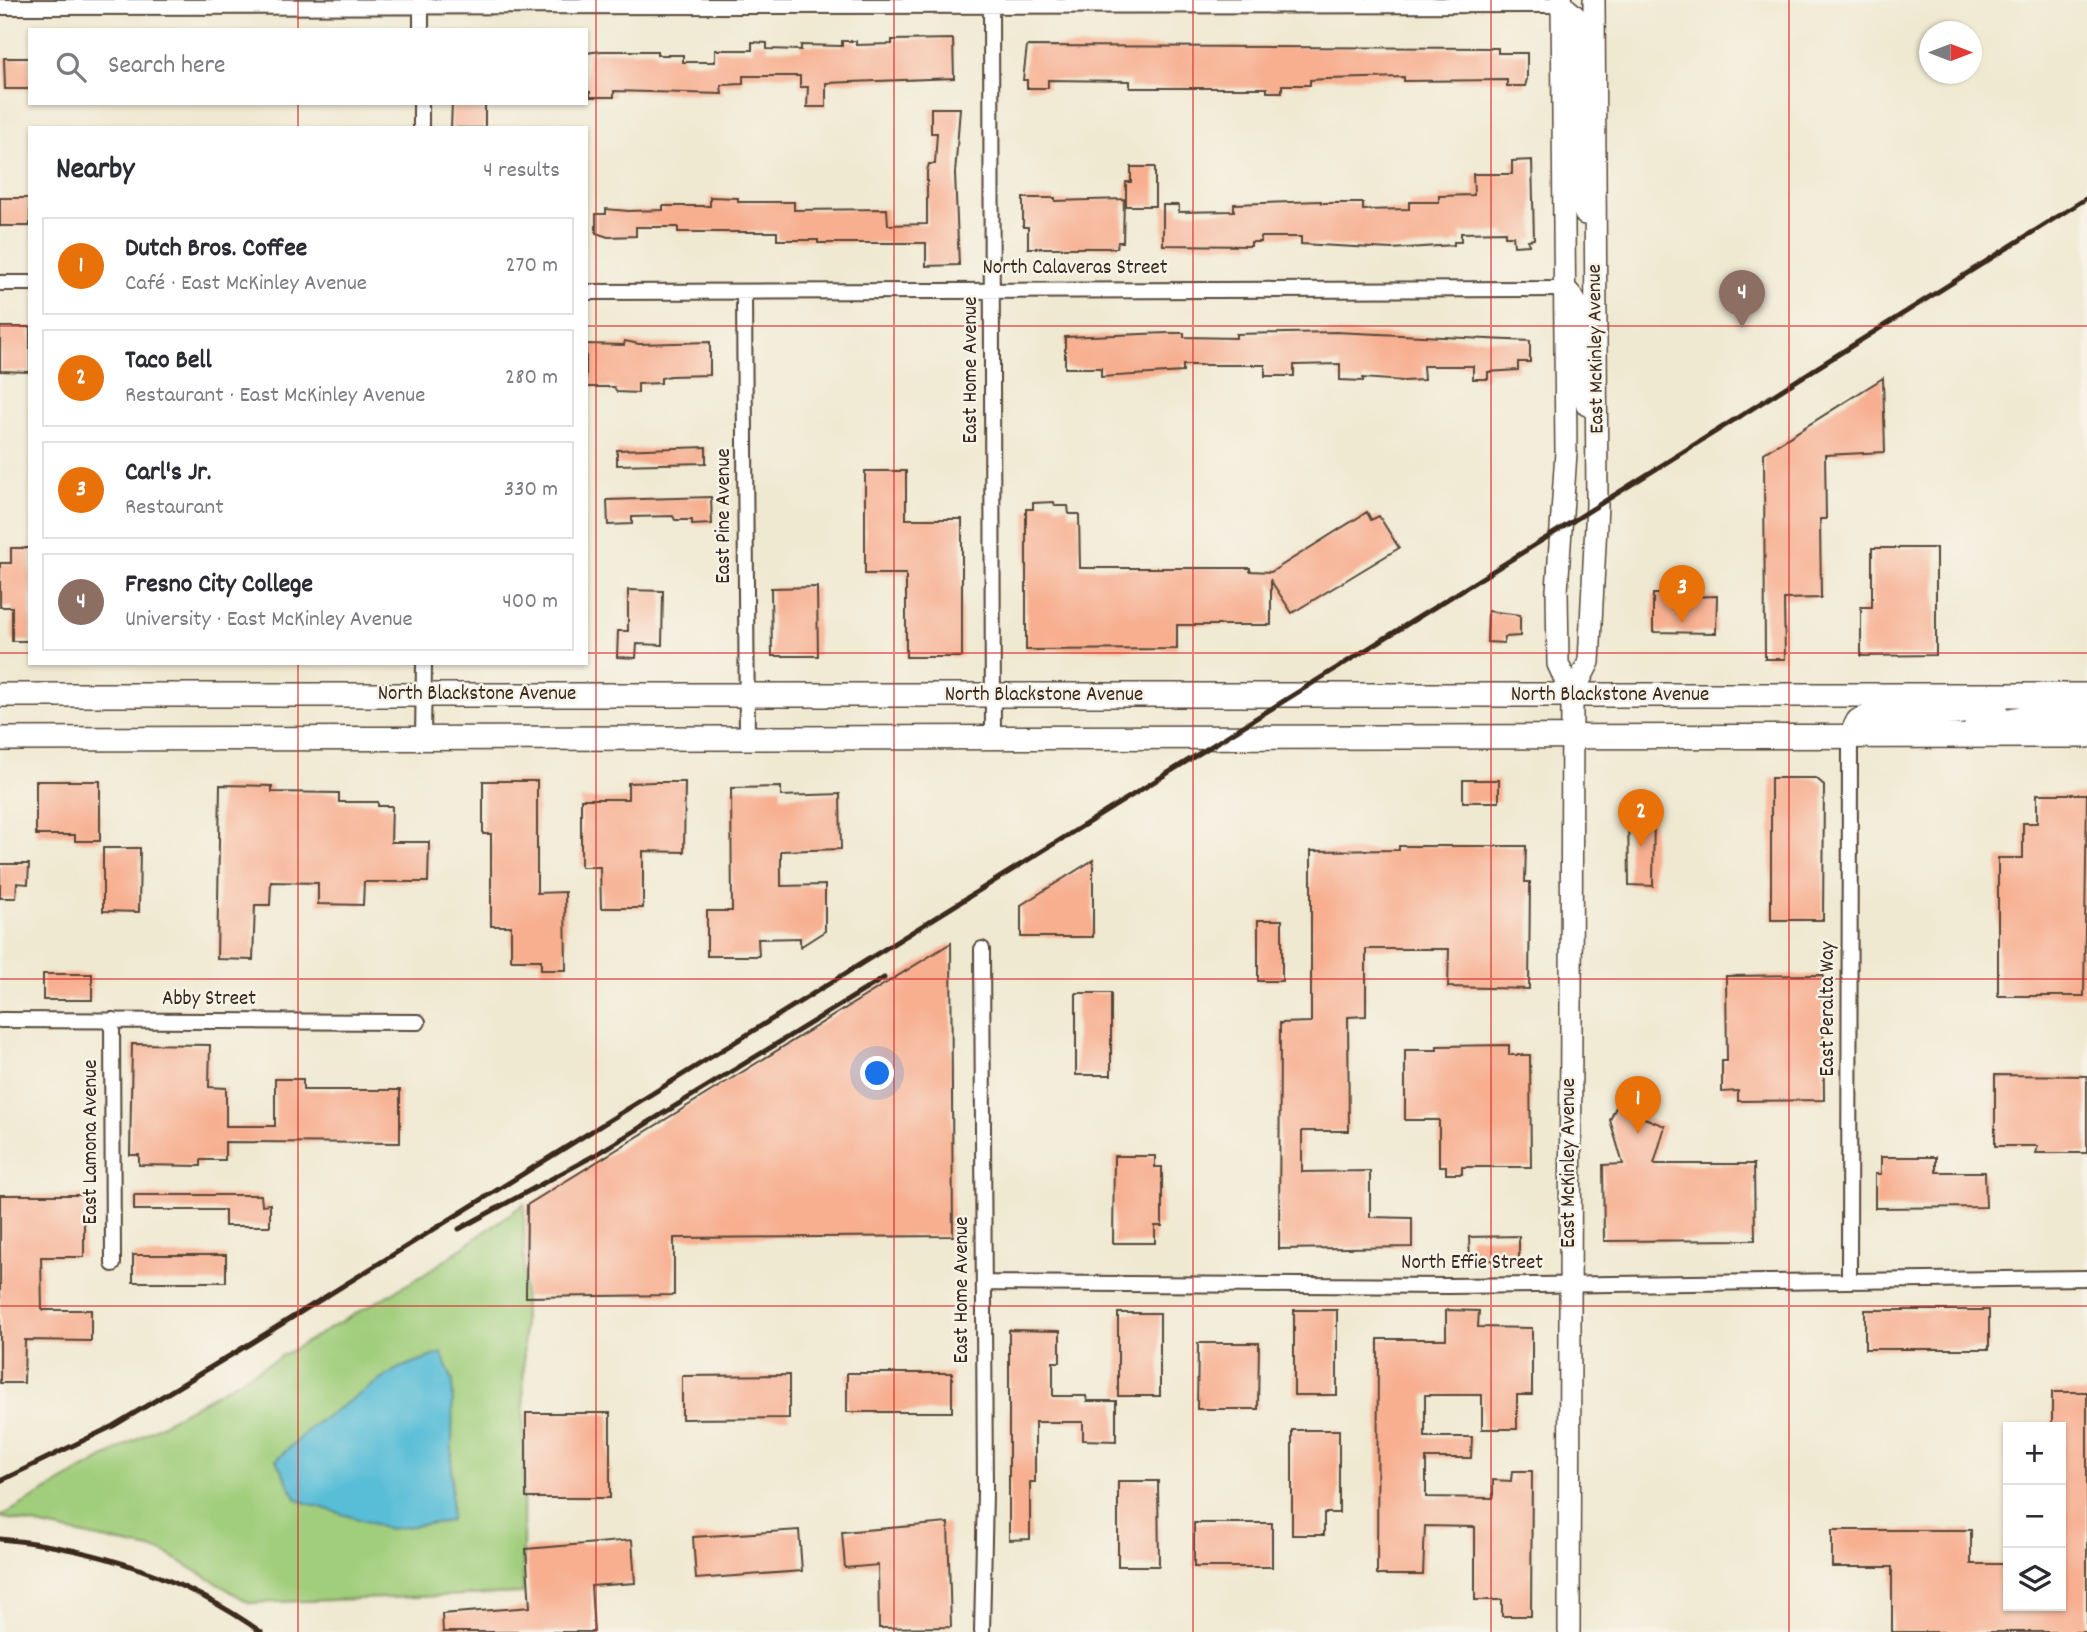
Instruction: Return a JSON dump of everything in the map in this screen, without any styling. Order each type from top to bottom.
[{"type":"main road","name":"East McKinley Avenue","points":[[1572,695],[1589,663],[1598,447],[1594,0]]},
{"type":"main road","name":"East McKinley Avenue","points":[[1562,3],[1566,452],[1557,591],[1558,664],[1572,695],[1569,1632]]},
{"type":"main road","points":[[1562,3],[1575,16],[1578,26],[1580,181],[1597,285]]},
{"type":"main road","points":[[1564,289],[1577,301],[1581,319],[1584,395],[1598,447]]},
{"type":"main road","name":"North Blackstone Avenue","points":[[0,695],[1572,695],[2084,702]]},
{"type":"main road","points":[[1915,737],[2026,717],[2084,702]]},
{"type":"main road","points":[[1850,737],[1858,721],[1873,715],[1956,713],[2084,702]]},
{"type":"main road","name":"North Blackstone Avenue","points":[[0,738],[2087,736]]},
{"type":"street","points":[[0,7],[421,3],[1562,3]]},
{"type":"street","points":[[421,3],[421,28]]},
{"type":"street","name":"East Home Avenue","points":[[991,4],[993,739]]},
{"type":"street","points":[[421,105],[421,126]]},
{"type":"street","points":[[0,283],[28,283]]},
{"type":"street","name":"North Calaveras Street","points":[[588,292],[1564,289]]},
{"type":"street","name":"East Pine Avenue","points":[[744,293],[747,738]]},
{"type":"street","points":[[423,738],[424,665]]},
{"type":"street","name":"East Peralta Way","points":[[1849,1281],[1850,737]]},
{"type":"street","name":"East Home Avenue","points":[[982,948],[985,1493],[982,1632]]},
{"type":"street","name":"Abby Street","points":[[0,1020],[418,1022]]},
{"type":"street","name":"East Lamona Avenue","points":[[112,1020],[113,1264]]},
{"type":"street","name":"North Effie Street","points":[[984,1283],[1570,1285],[2087,1278]]},
{"type":"green space","points":[[524,1204],[523,1593],[250,1603],[164,1552],[0,1517],[425,1274]]},
{"type":"water","points":[[441,1353],[453,1381],[451,1521],[390,1529],[297,1500],[276,1460],[312,1426],[397,1369]]},
{"type":"building","points":[[953,39],[954,78],[826,83],[826,107],[807,107],[808,87],[800,87],[800,76],[743,76],[743,84],[721,85],[722,94],[614,91],[614,97],[590,97],[588,91],[588,53],[657,51],[657,55],[683,55],[683,62],[715,62],[715,50],[752,50],[752,42],[767,43],[767,49],[801,50],[801,45],[842,46],[842,41],[856,41],[856,45],[892,44],[892,40]]},
{"type":"building","points":[[1027,46],[1498,48],[1498,53],[1527,53],[1527,79],[1525,86],[1507,86],[1507,80],[1404,81],[1404,77],[1327,79],[1310,80],[1310,85],[1282,85],[1282,92],[1267,92],[1267,88],[1130,88],[1130,81],[1048,80],[1048,88],[1027,88],[1027,80],[1023,80]]},
{"type":"building","points":[[4,58],[28,58],[28,89],[5,89]]},
{"type":"building","points":[[452,105],[485,105],[485,126],[451,126]]},
{"type":"building","points":[[931,108],[960,108],[955,174],[959,265],[926,266],[926,243],[818,243],[818,240],[777,240],[777,232],[678,232],[678,227],[636,227],[636,236],[608,237],[596,233],[596,214],[606,214],[606,209],[663,210],[663,206],[710,206],[710,197],[738,198],[738,202],[794,202],[794,210],[887,209],[888,225],[927,224],[927,171],[929,164],[935,164],[937,133],[931,133]]},
{"type":"building","points":[[1532,160],[1534,239],[1528,240],[1529,245],[1514,246],[1513,236],[1505,236],[1505,232],[1461,233],[1461,242],[1454,242],[1454,245],[1391,249],[1301,244],[1301,237],[1261,237],[1261,242],[1251,242],[1251,246],[1163,245],[1163,205],[1179,205],[1179,212],[1234,211],[1234,204],[1321,201],[1363,203],[1363,210],[1409,209],[1409,202],[1439,202],[1439,196],[1474,195],[1473,174],[1512,174],[1512,161]]},
{"type":"building","points":[[1131,167],[1155,167],[1155,206],[1126,206],[1126,182],[1131,182]]},
{"type":"building","points":[[0,198],[28,198],[28,226],[0,226]]},
{"type":"building","points":[[1023,198],[1055,198],[1055,201],[1124,199],[1123,242],[1118,242],[1117,248],[1028,248],[1028,227],[1023,227]]},
{"type":"building","points":[[0,327],[28,327],[28,372],[0,371]]},
{"type":"building","points":[[1335,332],[1530,341],[1530,362],[1518,362],[1518,370],[1488,372],[1488,379],[1473,379],[1473,366],[1423,366],[1424,380],[1403,381],[1363,378],[1363,381],[1340,380],[1340,364],[1294,365],[1294,376],[1265,376],[1265,365],[1183,365],[1183,372],[1101,377],[1101,368],[1065,368],[1065,337],[1184,333],[1184,337],[1236,338],[1236,334]]},
{"type":"building","points":[[625,341],[639,344],[710,342],[710,375],[661,378],[661,383],[638,384],[638,393],[617,392],[614,387],[588,387],[588,344],[624,345]]},
{"type":"building","points":[[1883,378],[1885,452],[1825,455],[1826,519],[1820,519],[1821,598],[1784,599],[1785,659],[1765,659],[1764,453]]},
{"type":"building","points":[[706,447],[706,463],[617,465],[617,450]]},
{"type":"building","points":[[865,471],[906,471],[906,519],[962,519],[962,657],[906,657],[906,574],[865,574]]},
{"type":"building","points":[[711,497],[712,524],[692,525],[692,520],[675,520],[673,516],[632,517],[632,524],[608,525],[607,500]]},
{"type":"building","points":[[1054,502],[1055,506],[1068,506],[1069,514],[1079,514],[1080,568],[1250,568],[1250,571],[1271,572],[1367,512],[1371,520],[1379,516],[1399,548],[1292,613],[1271,581],[1271,625],[1177,625],[1177,649],[1026,650],[1026,509],[1033,509],[1033,503]]},
{"type":"building","points":[[11,548],[28,548],[28,641],[12,641],[12,607],[0,607],[0,563],[11,563]]},
{"type":"building","points":[[1872,548],[1936,548],[1936,655],[1861,656],[1861,607],[1872,607]]},
{"type":"building","points":[[817,587],[818,656],[772,656],[771,588]]},
{"type":"building","points":[[1671,589],[1686,589],[1686,597],[1717,596],[1716,633],[1653,632],[1653,594],[1671,594]]},
{"type":"building","points":[[628,590],[663,591],[662,645],[637,644],[636,658],[617,657],[618,631],[628,631]]},
{"type":"building","points":[[1488,611],[1520,615],[1520,636],[1505,637],[1504,643],[1487,642]]},
{"type":"building","points":[[1771,778],[1816,778],[1824,785],[1823,920],[1771,920]]},
{"type":"building","points":[[1463,780],[1499,780],[1499,802],[1463,802]]},
{"type":"building","points":[[36,781],[100,781],[100,841],[75,841],[75,835],[36,835]]},
{"type":"building","points":[[483,781],[537,781],[537,893],[565,892],[566,970],[541,970],[541,960],[511,960],[511,926],[491,926],[491,834],[483,834]]},
{"type":"building","points":[[685,782],[684,852],[643,851],[643,908],[601,908],[600,867],[581,867],[581,799],[628,799],[628,783]]},
{"type":"building","points":[[220,785],[272,786],[272,792],[339,793],[339,802],[378,802],[378,806],[392,806],[391,842],[429,842],[428,882],[364,882],[363,905],[318,904],[318,883],[271,882],[270,905],[255,905],[253,960],[217,959]]},
{"type":"building","points":[[781,787],[781,796],[840,794],[841,849],[781,851],[781,886],[825,885],[825,931],[800,947],[800,938],[758,939],[759,956],[707,956],[707,911],[732,911],[731,788]]},
{"type":"building","points":[[2037,794],[2087,794],[2084,996],[1998,996],[1998,858],[2023,858],[2023,823],[2037,823]]},
{"type":"building","points":[[1654,808],[1653,886],[1629,885],[1628,809]]},
{"type":"building","points":[[1399,846],[1526,846],[1525,882],[1530,882],[1529,989],[1448,987],[1449,949],[1366,949],[1366,1016],[1348,1017],[1349,1131],[1302,1131],[1302,1172],[1370,1171],[1370,1217],[1412,1218],[1412,1247],[1279,1249],[1280,1023],[1311,1022],[1311,851],[1399,850]]},
{"type":"building","points":[[103,848],[140,848],[139,912],[103,911]]},
{"type":"building","points":[[1093,860],[1093,937],[1021,937],[1021,905]]},
{"type":"building","points":[[0,864],[29,864],[28,884],[17,883],[16,898],[0,898]]},
{"type":"building","points":[[1258,920],[1282,920],[1282,981],[1258,981]]},
{"type":"building","points":[[951,943],[953,1236],[674,1238],[674,1295],[526,1297],[527,1205]]},
{"type":"building","points":[[43,974],[92,974],[92,1000],[43,1000]]},
{"type":"building","points":[[1823,975],[1824,1100],[1738,1101],[1738,1091],[1722,1092],[1722,1061],[1727,1061],[1726,976]]},
{"type":"building","points":[[1076,993],[1111,993],[1111,1075],[1076,1075]]},
{"type":"building","points":[[132,1044],[210,1045],[209,1087],[226,1088],[226,1126],[275,1126],[275,1079],[303,1079],[303,1090],[400,1090],[400,1143],[225,1142],[225,1160],[201,1160],[201,1166],[139,1165],[139,1155],[130,1155]]},
{"type":"building","points":[[1509,1045],[1509,1055],[1530,1055],[1531,1167],[1462,1167],[1462,1174],[1446,1174],[1446,1166],[1439,1166],[1439,1120],[1405,1120],[1405,1050],[1437,1050],[1437,1046]]},
{"type":"building","points":[[1995,1075],[2087,1076],[2087,1153],[2036,1153],[2038,1146],[1995,1146]]},
{"type":"building","points":[[1616,1107],[1665,1126],[1654,1164],[1754,1164],[1755,1240],[1604,1241],[1603,1165],[1623,1164],[1610,1120]]},
{"type":"building","points":[[1114,1156],[1155,1156],[1155,1167],[1162,1167],[1162,1226],[1155,1226],[1155,1243],[1113,1243]]},
{"type":"building","points":[[1881,1157],[1936,1157],[1936,1172],[1985,1172],[1986,1207],[1875,1208],[1875,1174],[1881,1174]]},
{"type":"building","points":[[0,1195],[84,1195],[84,1257],[41,1257],[42,1310],[91,1310],[91,1341],[25,1340],[24,1383],[0,1383]]},
{"type":"building","points":[[134,1195],[261,1195],[262,1205],[270,1204],[270,1226],[225,1226],[225,1210],[134,1210]]},
{"type":"building","points":[[1519,1236],[1519,1260],[1470,1260],[1469,1237]]},
{"type":"building","points":[[133,1255],[226,1255],[226,1282],[133,1282]]},
{"type":"building","points":[[1294,1310],[1337,1310],[1337,1395],[1294,1395]]},
{"type":"building","points":[[1446,1310],[1479,1311],[1478,1327],[1532,1328],[1532,1395],[1517,1395],[1517,1429],[1482,1429],[1482,1395],[1425,1395],[1425,1437],[1472,1437],[1471,1458],[1426,1458],[1426,1497],[1493,1498],[1493,1480],[1511,1481],[1512,1471],[1532,1471],[1531,1616],[1502,1616],[1502,1600],[1475,1600],[1475,1527],[1425,1526],[1423,1575],[1377,1575],[1378,1339],[1446,1339]]},
{"type":"building","points":[[1865,1310],[1989,1310],[1989,1349],[1865,1349]]},
{"type":"building","points":[[1118,1313],[1160,1313],[1160,1396],[1118,1396]]},
{"type":"building","points":[[1009,1330],[1060,1331],[1060,1362],[1053,1362],[1053,1396],[1086,1396],[1087,1401],[1116,1401],[1116,1441],[1083,1440],[1083,1422],[1035,1422],[1035,1482],[1030,1482],[1030,1539],[1009,1540]]},
{"type":"building","points":[[1198,1343],[1259,1343],[1258,1409],[1197,1409]]},
{"type":"building","points":[[847,1373],[952,1373],[952,1412],[847,1412]]},
{"type":"building","points":[[789,1375],[789,1418],[682,1419],[682,1376]]},
{"type":"building","points":[[2052,1392],[2087,1392],[2087,1632],[1892,1632],[1892,1567],[1832,1567],[1832,1530],[1971,1530],[1971,1564],[2003,1564],[2003,1611],[2066,1611],[2066,1422],[2052,1422]]},
{"type":"building","points":[[526,1413],[610,1413],[610,1498],[526,1498]]},
{"type":"building","points":[[1292,1430],[1339,1430],[1339,1513],[1324,1513],[1324,1535],[1292,1535]]},
{"type":"building","points":[[1118,1481],[1158,1481],[1159,1566],[1118,1566]]},
{"type":"building","points":[[948,1523],[951,1627],[879,1628],[878,1565],[845,1568],[842,1532]]},
{"type":"building","points":[[1194,1523],[1272,1523],[1272,1567],[1194,1567]]},
{"type":"building","points":[[799,1530],[802,1571],[696,1579],[693,1537]]},
{"type":"building","points":[[632,1540],[635,1583],[591,1586],[594,1632],[443,1632],[442,1614],[530,1607],[526,1549]]},
{"type":"railway","points":[[0,1481],[113,1426],[251,1343],[1562,528],[2087,198]]},
{"type":"railway","points":[[459,1229],[597,1154],[884,978]]},
{"type":"railway","points":[[0,1539],[70,1550],[137,1568],[201,1596],[261,1632]]},
{"type":"place","name":"Fresno City College","points":[[1742,328]]},
{"type":"place","name":"Carl's Jr.","points":[[1682,623]]},
{"type":"place","name":"Taco Bell","points":[[1641,847]]},
{"type":"place","name":"Dutch Bros. Coffee","points":[[1638,1134]]}]
